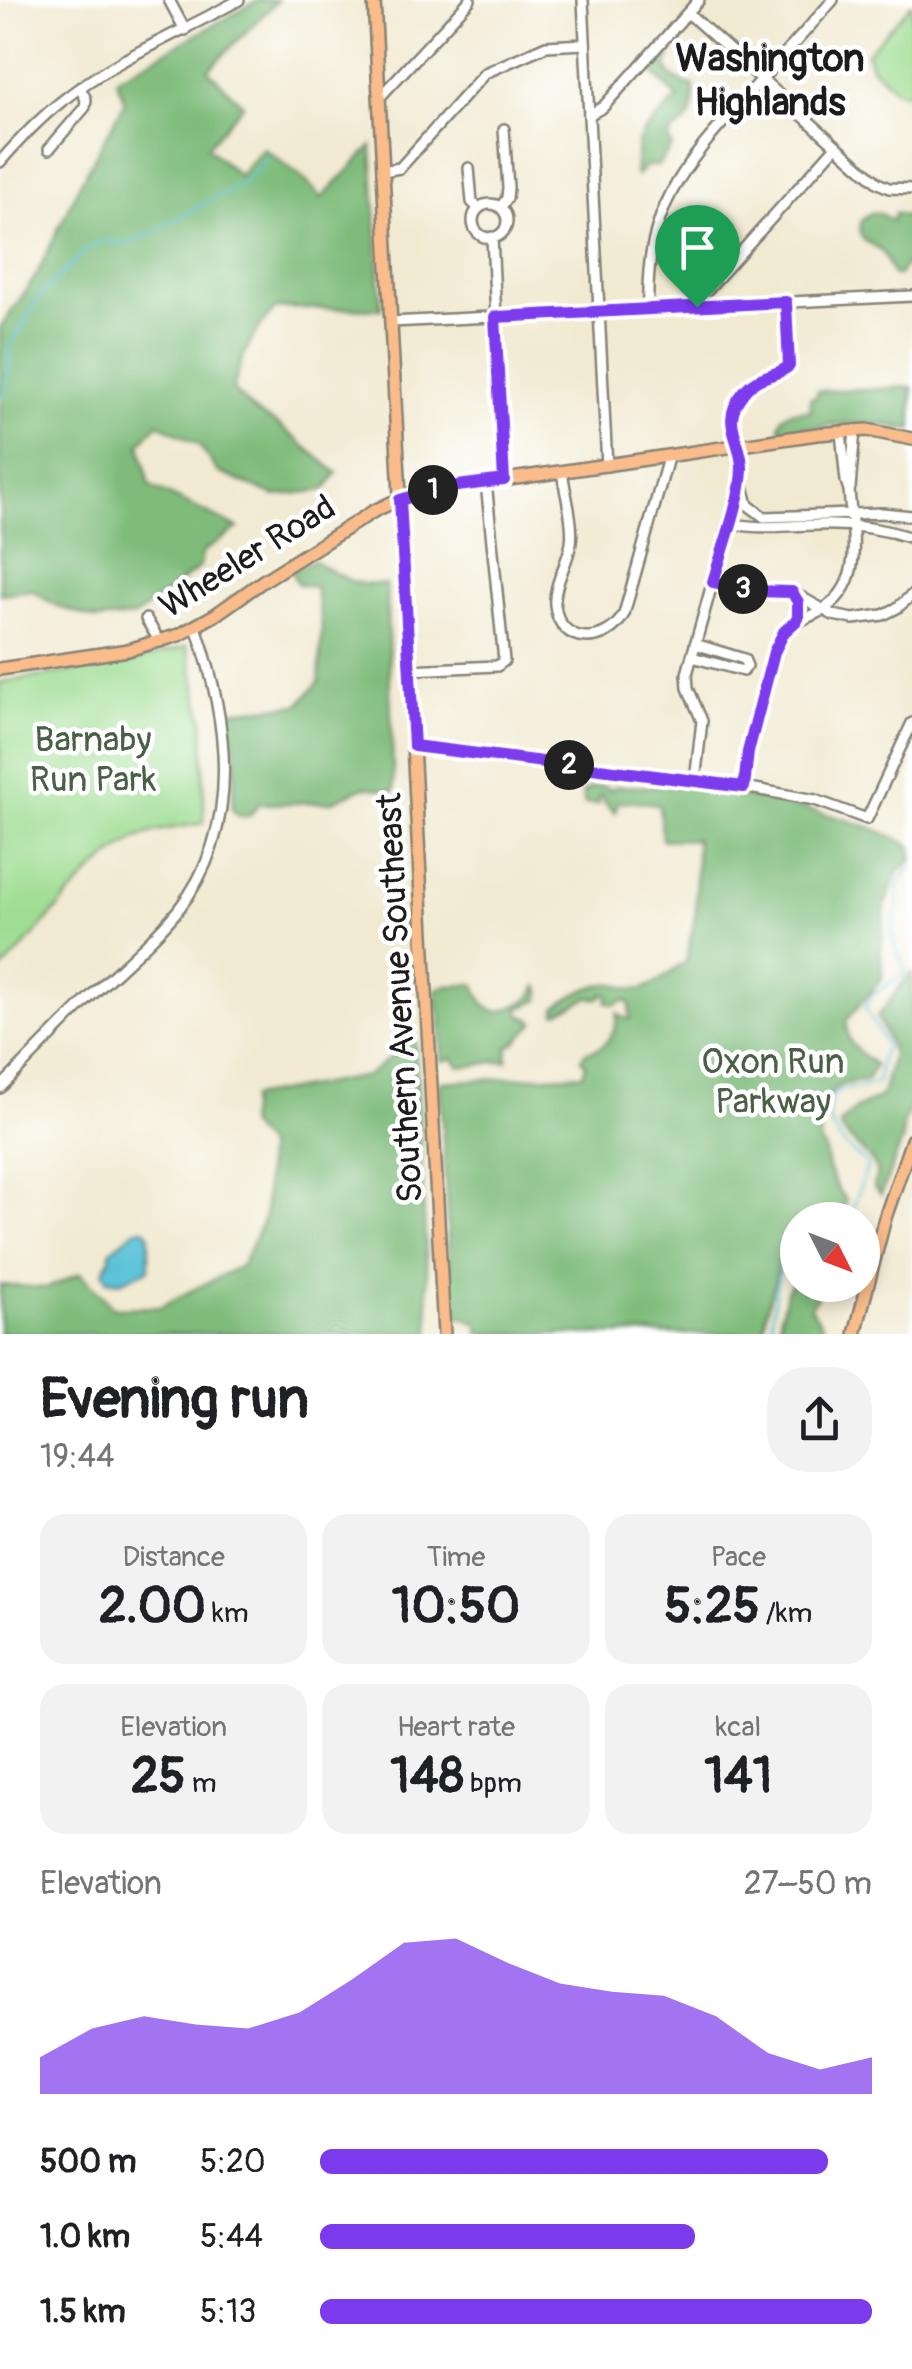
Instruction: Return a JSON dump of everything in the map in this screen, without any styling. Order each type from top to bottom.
[{"type":"main road","name":"Southern Avenue Southeast","points":[[374,0],[444,1334]]},
{"type":"main road","name":"Wheeler Road","points":[[0,669],[97,656],[160,642],[196,627],[350,525],[400,500],[442,488],[855,430],[887,432],[912,439]]},
{"type":"main road","points":[[855,1334],[885,1218],[912,1140]]},
{"type":"street","points":[[170,0],[185,30]]},
{"type":"street","points":[[0,162],[43,118],[80,88],[239,0]]},
{"type":"street","points":[[379,98],[470,0]]},
{"type":"street","points":[[583,0],[607,466]]},
{"type":"street","points":[[588,116],[603,107],[699,0]]},
{"type":"street","points":[[648,310],[652,247],[669,196],[693,156],[833,0]]},
{"type":"street","points":[[688,12],[881,186],[912,189]]},
{"type":"street","points":[[382,170],[400,168],[484,73],[546,46],[585,44]]},
{"type":"street","points":[[50,150],[85,107],[80,88]]},
{"type":"street","points":[[501,207],[508,188],[504,129]]},
{"type":"street","points":[[697,307],[699,299],[836,146]]},
{"type":"street","points":[[469,168],[472,202],[478,208]]},
{"type":"street","points":[[490,204],[501,207],[507,225],[492,238],[482,235],[474,227],[478,208],[490,204]]},
{"type":"street","points":[[492,238],[504,480]]},
{"type":"street","points":[[392,322],[912,296]]},
{"type":"street","points":[[786,302],[789,366],[759,378],[740,396],[732,422],[748,505],[775,518],[852,525],[912,538]]},
{"type":"street","points":[[744,787],[748,752],[774,652],[784,632],[823,609],[842,592],[851,575],[854,556],[850,490],[855,430]]},
{"type":"street","points":[[841,432],[850,490]]},
{"type":"street","points":[[562,472],[571,539],[555,605],[560,621],[569,630],[596,637],[613,629],[624,614],[668,458]]},
{"type":"street","points":[[695,781],[702,722],[687,683],[742,480]]},
{"type":"street","points":[[410,670],[500,665],[505,656],[486,482]]},
{"type":"street","points":[[730,522],[760,528],[851,513],[912,516]]},
{"type":"street","points":[[760,514],[760,528]]},
{"type":"street","points":[[713,582],[753,591],[792,592],[842,618],[868,618],[897,608],[912,594]]},
{"type":"street","points":[[792,592],[800,611],[798,621]]},
{"type":"street","points":[[146,619],[160,642]]},
{"type":"street","points":[[0,1088],[178,910],[206,861],[221,809],[225,764],[208,661],[196,627]]},
{"type":"street","points":[[692,656],[744,671],[748,666],[744,658],[696,644]]},
{"type":"street","points":[[414,746],[744,787],[814,800],[867,819],[912,723]]},
{"type":"green space","points":[[259,0],[278,0],[208,70],[243,105],[207,147],[239,176],[263,148],[322,198],[372,146],[381,309],[276,308],[248,346],[233,390],[254,411],[280,426],[337,473],[324,490],[275,496],[218,472],[199,445],[158,423],[140,444],[150,486],[238,528],[202,553],[200,567],[134,617],[97,620],[57,606],[31,590],[0,594],[0,328],[36,276],[80,183],[125,102],[116,79]]},
{"type":"green space","points":[[912,4],[912,91],[903,93],[871,67],[867,53]]},
{"type":"green space","points":[[664,52],[670,56],[669,72],[694,87],[692,110],[688,120],[670,134],[672,146],[658,166],[646,166],[637,176],[638,143],[643,133],[678,98],[651,71]]},
{"type":"green space","points":[[871,213],[892,221],[895,213],[912,218],[909,260],[899,275],[893,275],[882,252],[860,234],[861,221]]},
{"type":"green space","points":[[912,387],[912,430],[861,423],[781,431],[783,416],[811,410],[810,398],[816,397],[818,391]]},
{"type":"green space","points":[[313,560],[356,582],[386,584],[394,791],[364,787],[331,802],[259,804],[249,816],[239,816],[232,809],[236,755],[228,711],[298,705],[319,682],[322,624],[315,587],[298,584],[291,572]]},
{"type":"green space","name":"Barnaby Run Park","points":[[187,646],[203,719],[204,823],[149,833],[122,847],[85,879],[0,972],[0,682],[120,665]]},
{"type":"green space","name":"Oxon Run Parkway","points":[[671,786],[714,790],[799,807],[858,824],[912,847],[912,861],[899,870],[885,904],[882,978],[846,1021],[851,1042],[875,1065],[867,1080],[845,1084],[829,1094],[823,1109],[820,1142],[833,1181],[846,1202],[780,1202],[780,1257],[763,1334],[479,1334],[478,1324],[452,1315],[440,1082],[583,1074],[586,1064],[581,1059],[609,1039],[617,1013],[630,1019],[630,1003],[608,1003],[609,996],[603,993],[600,998],[588,998],[560,1012],[556,1013],[556,1008],[599,985],[643,989],[686,962],[696,911],[696,839],[662,840],[659,806],[654,804],[618,802],[615,813],[602,795],[599,804],[585,804],[582,793],[591,788]]},
{"type":"green space","points":[[912,973],[912,1103],[881,1195],[874,1188],[874,1163],[841,1130],[840,1124],[857,1108],[882,1095],[892,1056],[877,1016]]},
{"type":"green space","points":[[471,984],[494,1011],[526,1001],[538,986],[541,991],[539,1000],[519,1009],[521,1015],[534,1023],[508,1047],[507,1061],[459,1066],[453,1058],[441,1059],[436,990]]},
{"type":"green space","points":[[415,1038],[430,1334],[0,1334],[0,1285],[48,1288],[80,1273],[114,1308],[159,1307],[242,1265],[265,1216],[266,1146],[247,1124],[251,1097],[367,1076]]},
{"type":"green space","points":[[784,1302],[814,1302],[810,1307],[827,1334],[777,1334]]},
{"type":"water","points":[[138,1229],[149,1233],[149,1269],[120,1282],[107,1280],[103,1271],[110,1251]]},
{"type":"waterway","points":[[0,399],[9,377],[9,349],[40,296],[86,250],[105,240],[125,245],[145,236],[236,187],[269,156]]},
{"type":"waterway","points":[[855,1202],[868,1164],[836,1133],[829,1106],[835,1092],[878,1081],[886,1045],[865,1008],[870,996],[906,973],[893,934],[900,882],[912,867]]},
{"type":"waterway","points":[[770,1334],[780,1270]]},
{"type":"district","name":"Washington Highlands","points":[[770,80]]},
{"type":"route","points":[[786,302],[789,366],[759,378],[745,390],[735,407],[733,433],[742,459],[742,480],[713,582],[753,591],[792,592],[800,611],[798,621],[784,632],[774,652],[748,752],[744,787],[414,746],[400,500],[442,488],[504,480],[495,317],[697,307],[786,302]]}]
